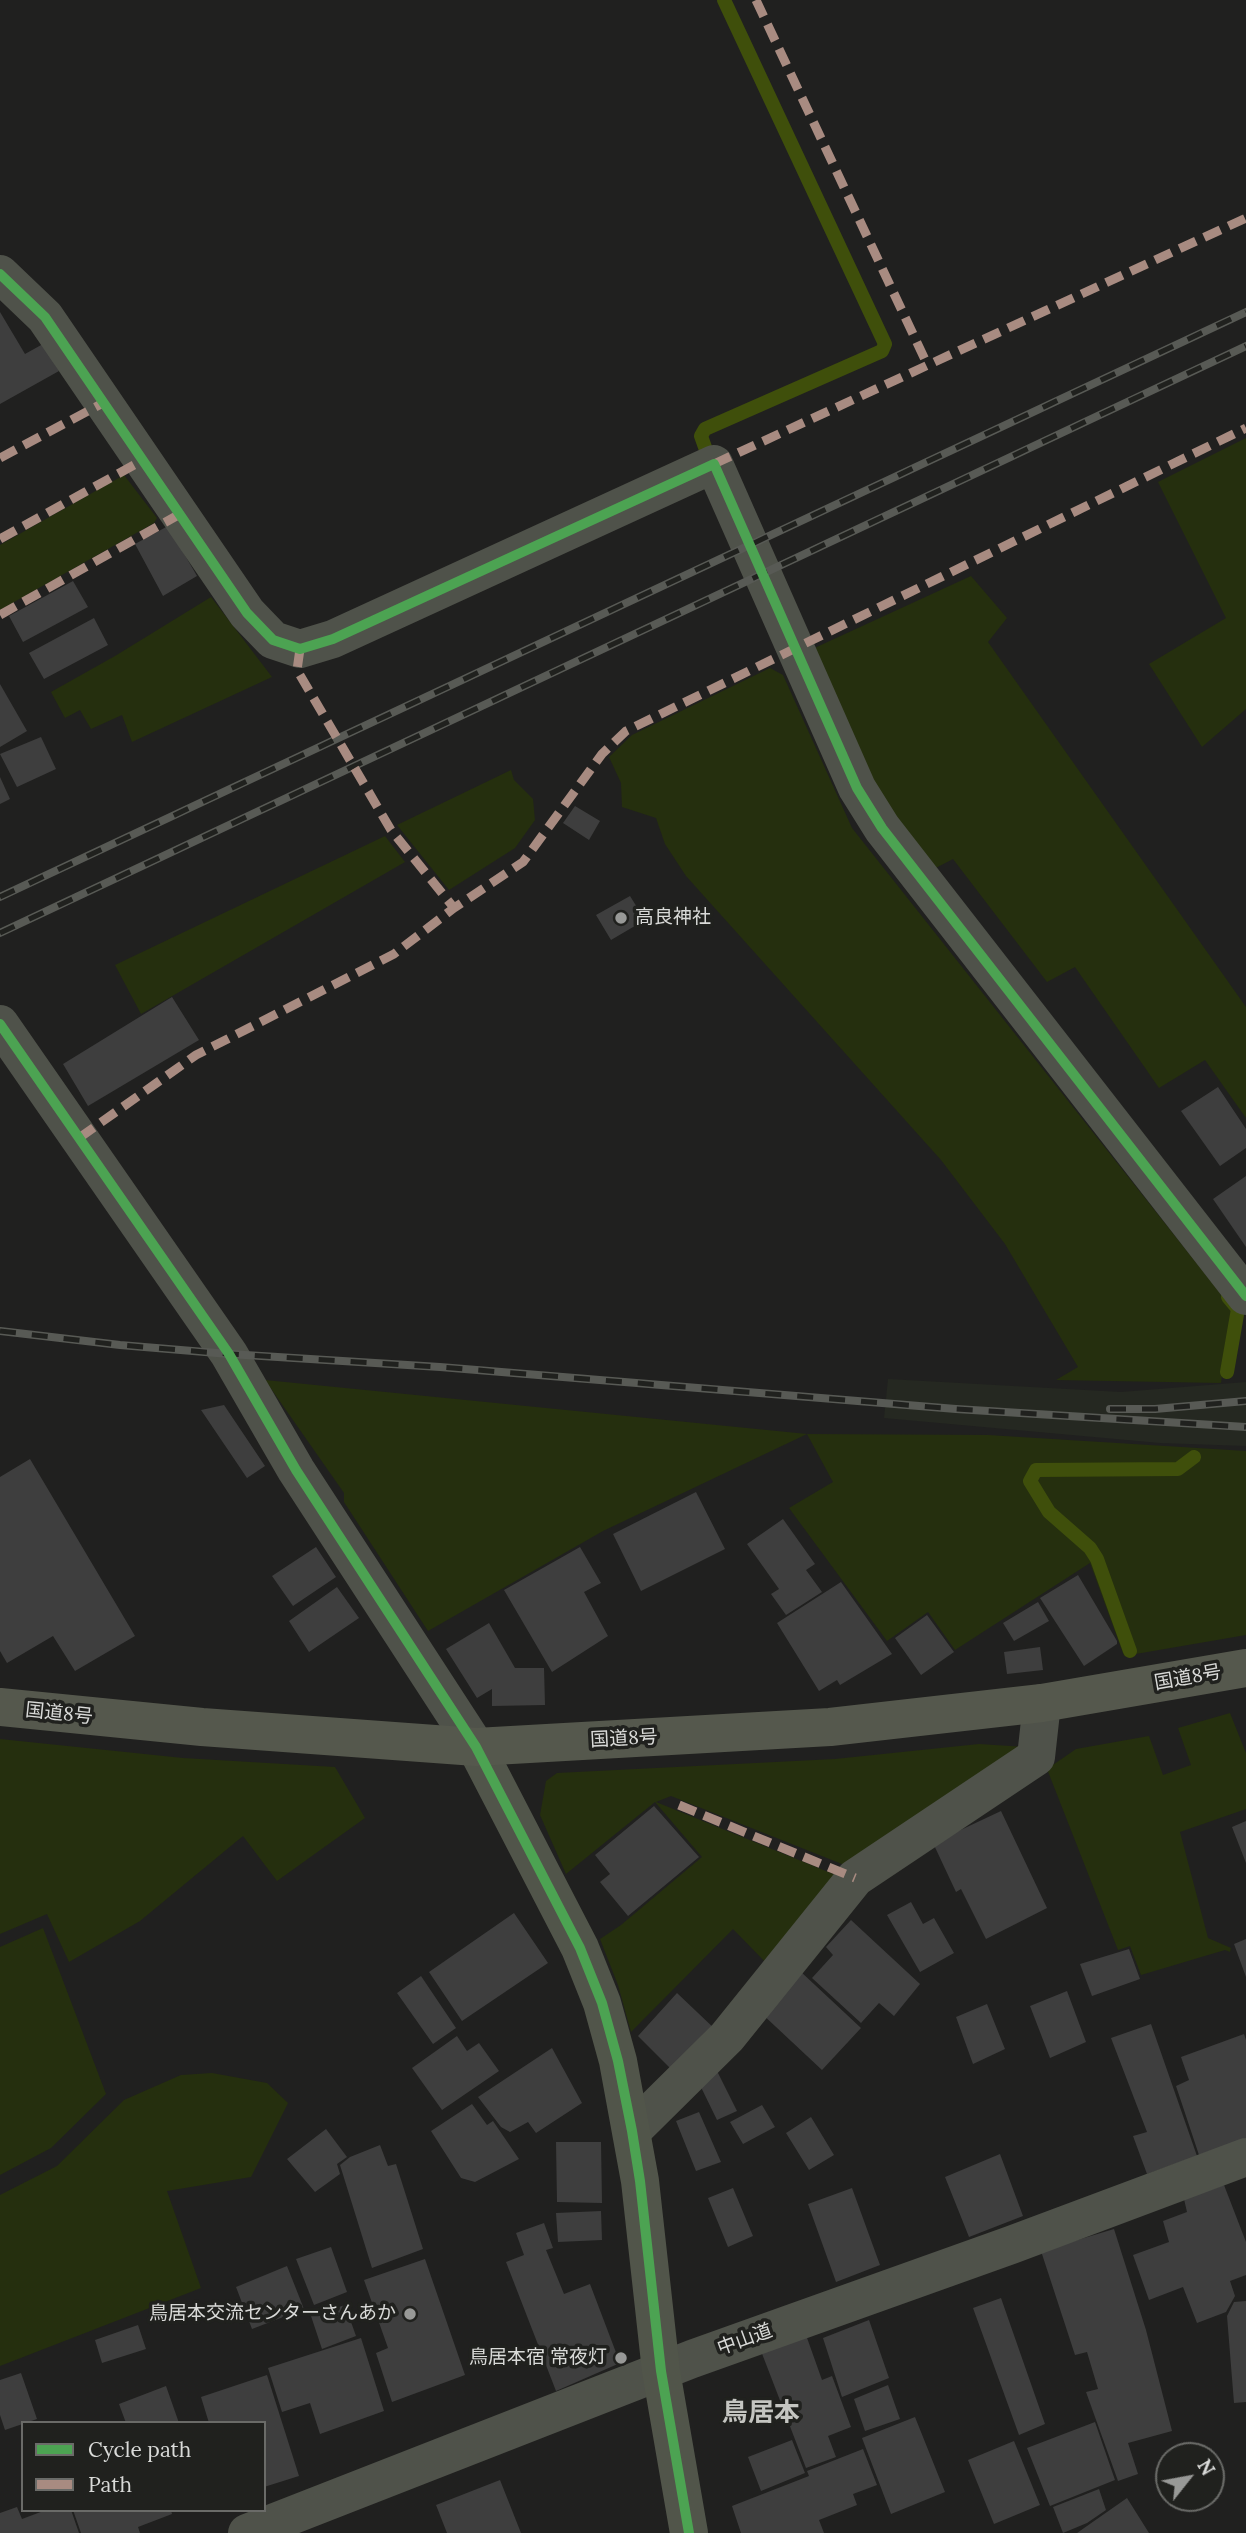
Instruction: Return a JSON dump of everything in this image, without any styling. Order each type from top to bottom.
[{"type":"highway","name":"国道8号","points":[[0,1707],[202,1727],[476,1747],[830,1727],[1042,1703],[1246,1668]]},
{"type":"street","points":[[0,274],[45,317],[247,613],[273,640],[300,649],[333,639],[714,464],[857,788],[882,828],[1246,1296]]},
{"type":"street","points":[[0,1024],[229,1354],[296,1470],[476,1747],[549,1885],[593,1981],[618,2060],[632,2131],[661,2371],[689,2533]]},
{"type":"street","points":[[632,2131],[727,2037],[855,1878],[1036,1757],[1042,1703]]},
{"type":"street","name":"中山道","points":[[247,2533],[661,2371],[1246,2157]]},
{"type":"shaded area","points":[[888,1379],[1121,1392],[1246,1382],[1246,1446],[1160,1443],[884,1418]]},
{"type":"green space","points":[[1246,438],[1246,709],[1202,747],[1149,664],[1226,618],[1158,482]]},
{"type":"green space","points":[[124,475],[157,518],[154,523],[0,610],[0,545]]},
{"type":"green space","points":[[971,576],[1007,618],[988,642],[1246,1007],[1246,1118],[1205,1060],[1159,1088],[1075,967],[1047,982],[953,859],[928,872],[891,825],[808,651]]},
{"type":"green space","points":[[211,597],[272,677],[132,742],[122,715],[91,729],[80,710],[65,718],[51,692]]},
{"type":"green space","points":[[770,668],[783,675],[852,828],[1232,1308],[1221,1383],[1056,1380],[1078,1367],[1005,1244],[941,1160],[686,876],[665,844],[656,818],[622,807],[621,783],[609,757],[632,735]]},
{"type":"green space","points":[[511,770],[514,780],[533,799],[535,820],[515,848],[449,890],[397,825]]},
{"type":"green space","points":[[385,836],[405,862],[141,1014],[115,965]]},
{"type":"green space","points":[[265,1380],[807,1434],[603,1531],[428,1631],[344,1502],[344,1493]]},
{"type":"green space","points":[[807,1434],[988,1435],[1246,1451],[1246,1635],[1124,1656],[1090,1563],[955,1650],[928,1612],[887,1641],[789,1508],[833,1482]]},
{"type":"green space","points":[[1230,1713],[1246,1753],[1246,1809],[1180,1832],[1208,1938],[1231,1948],[1230,1952],[1225,1950],[1141,1975],[1130,1946],[1118,1950],[1047,1769],[1076,1749],[1149,1736],[1163,1775],[1191,1765],[1178,1728]]},
{"type":"green space","points":[[0,1739],[183,1758],[335,1767],[365,1818],[277,1881],[243,1836],[140,1921],[69,1962],[47,1914],[0,1934]]},
{"type":"green space","points":[[979,1744],[1026,1747],[852,1868],[671,1796],[656,1802],[843,1878],[773,1970],[733,1929],[631,2032],[618,1985],[600,1939],[621,1925],[702,1857],[655,1802],[566,1874],[540,1815],[546,1781],[557,1773],[835,1759]]},
{"type":"green space","points":[[43,1928],[106,2094],[51,2148],[0,2175],[0,1947]]},
{"type":"green space","points":[[212,2073],[267,2083],[288,2103],[251,2177],[167,2191],[201,2288],[0,2366],[0,2195],[57,2166],[124,2100],[181,2075]]},
{"type":"building","points":[[0,312],[25,354],[43,344],[59,371],[0,404]]},
{"type":"building","points":[[168,526],[197,576],[163,596],[135,544]]},
{"type":"building","points":[[73,581],[88,607],[23,642],[9,616]]},
{"type":"building","points":[[94,618],[108,645],[44,679],[29,653]]},
{"type":"building","points":[[0,684],[27,731],[0,747]]},
{"type":"building","points":[[41,737],[56,769],[17,787],[0,754]]},
{"type":"building","points":[[0,777],[10,799],[0,804]]},
{"type":"building","points":[[575,806],[600,821],[589,840],[563,823]]},
{"type":"building","name":"高良神社","points":[[630,896],[645,920],[611,940],[596,915]]},
{"type":"building","points":[[172,997],[199,1040],[88,1106],[63,1064]]},
{"type":"building","points":[[1218,1087],[1246,1129],[1246,1148],[1220,1166],[1181,1111]]},
{"type":"building","points":[[1246,1176],[1246,1247],[1213,1199]]},
{"type":"building","points":[[224,1405],[265,1466],[247,1478],[201,1410]]},
{"type":"building","points":[[30,1459],[135,1636],[75,1671],[53,1636],[7,1663],[0,1651],[0,1477]]},
{"type":"building","points":[[696,1492],[725,1549],[641,1591],[613,1534]]},
{"type":"building","points":[[783,1519],[815,1564],[806,1570],[822,1592],[786,1615],[771,1594],[779,1589],[747,1544]]},
{"type":"building","points":[[316,1547],[336,1577],[293,1606],[272,1576]]},
{"type":"building","points":[[580,1547],[601,1583],[584,1592],[608,1636],[552,1672],[504,1590]]},
{"type":"building","points":[[1078,1575],[1117,1641],[1117,1644],[1084,1666],[1040,1598]]},
{"type":"building","points":[[841,1582],[892,1654],[840,1685],[837,1680],[819,1691],[777,1623]]},
{"type":"building","points":[[337,1587],[359,1618],[309,1652],[289,1621]]},
{"type":"building","points":[[1038,1602],[1049,1621],[1014,1641],[1003,1623]]},
{"type":"building","points":[[927,1615],[954,1652],[921,1675],[895,1638]]},
{"type":"building","points":[[489,1623],[515,1668],[544,1668],[545,1705],[492,1706],[492,1689],[477,1698],[446,1649]]},
{"type":"building","points":[[1040,1647],[1043,1670],[1007,1674],[1004,1652]]},
{"type":"building","points":[[654,1806],[699,1857],[628,1916],[600,1882],[610,1874],[595,1855]]},
{"type":"building","points":[[1001,1811],[1047,1908],[986,1939],[961,1889],[956,1892],[933,1843]]},
{"type":"building","points":[[1246,1821],[1246,1863],[1232,1827]]},
{"type":"building","points":[[911,1902],[923,1924],[934,1918],[954,1953],[920,1972],[887,1915]]},
{"type":"building","points":[[514,1913],[548,1963],[462,2021],[429,1972]]},
{"type":"building","points":[[851,1920],[920,1984],[894,2016],[879,2003],[861,2023],[812,1978],[833,1955],[826,1947]]},
{"type":"building","points":[[1246,1939],[1246,1977],[1234,1944]]},
{"type":"building","points":[[1129,1949],[1140,1979],[1092,1996],[1080,1964]]},
{"type":"building","points":[[800,1971],[861,2028],[822,2070],[760,2012]]},
{"type":"building","points":[[421,1976],[456,2028],[433,2044],[397,1993]]},
{"type":"building","points":[[1067,1991],[1086,2042],[1050,2058],[1030,2006]]},
{"type":"building","points":[[677,1993],[717,2031],[675,2073],[638,2036]]},
{"type":"building","points":[[987,2004],[1005,2049],[973,2064],[956,2017]]},
{"type":"building","points":[[1151,2024],[1197,2156],[1147,2174],[1133,2136],[1147,2132],[1111,2038]]},
{"type":"building","points":[[1244,2034],[1246,2138],[1199,2155],[1176,2086],[1189,2080],[1181,2057]]},
{"type":"building","points":[[457,2036],[467,2051],[479,2043],[499,2071],[442,2110],[412,2068]]},
{"type":"building","points":[[552,2048],[582,2103],[536,2133],[528,2122],[510,2132],[501,2127],[478,2097]]},
{"type":"building","points":[[717,2071],[737,2111],[717,2120],[698,2081]]},
{"type":"building","points":[[472,2104],[487,2125],[493,2121],[519,2159],[475,2182],[461,2178],[431,2131]]},
{"type":"building","points":[[762,2105],[775,2127],[743,2144],[730,2122]]},
{"type":"building","points":[[699,2112],[721,2162],[696,2171],[676,2121]]},
{"type":"building","points":[[811,2117],[834,2155],[809,2170],[786,2133]]},
{"type":"building","points":[[326,2129],[347,2157],[337,2164],[340,2174],[315,2192],[287,2159]]},
{"type":"building","points":[[556,2142],[601,2142],[602,2203],[557,2202]]},
{"type":"building","points":[[380,2145],[388,2166],[396,2164],[423,2249],[372,2268],[340,2165],[350,2157]]},
{"type":"building","points":[[1000,2154],[1023,2216],[969,2237],[945,2177]]},
{"type":"building","points":[[1224,2185],[1246,2242],[1246,2275],[1230,2281],[1235,2296],[1226,2312],[1197,2323],[1183,2287],[1149,2300],[1133,2255],[1169,2242],[1163,2221],[1187,2212],[1184,2199]]},
{"type":"building","points":[[733,2188],[753,2236],[728,2247],[708,2198]]},
{"type":"building","points":[[852,2188],[880,2265],[836,2282],[808,2204]]},
{"type":"building","points":[[601,2211],[602,2240],[558,2242],[556,2213]]},
{"type":"building","points":[[544,2223],[553,2248],[546,2250],[564,2294],[590,2284],[620,2363],[556,2391],[506,2262],[524,2255],[516,2233]]},
{"type":"building","points":[[1114,2229],[1146,2330],[1172,2431],[1128,2443],[1138,2474],[1118,2481],[1086,2392],[1098,2389],[1087,2352],[1075,2355],[1041,2251]]},
{"type":"building","points":[[331,2247],[347,2292],[314,2305],[296,2259]]},
{"type":"building","name":"鳥居本交流センターさんあか","points":[[425,2259],[465,2375],[392,2402],[376,2353],[388,2348],[364,2280]]},
{"type":"building","points":[[287,2266],[304,2309],[252,2329],[236,2287]]},
{"type":"building","points":[[1001,2298],[1045,2424],[1019,2435],[973,2308]]},
{"type":"building","points":[[1246,2301],[1246,2402],[1234,2403],[1227,2316],[1234,2302]]},
{"type":"building","points":[[345,2305],[356,2336],[322,2349],[311,2316]]},
{"type":"building","points":[[869,2320],[889,2378],[842,2397],[823,2338]]},
{"type":"building","points":[[138,2325],[146,2349],[102,2363],[95,2340]]},
{"type":"building","points":[[806,2335],[822,2380],[832,2376],[851,2427],[828,2436],[836,2457],[806,2468],[761,2351]]},
{"type":"building","points":[[361,2338],[384,2411],[320,2434],[310,2403],[282,2412],[268,2368]]},
{"type":"building","points":[[21,2373],[37,2419],[21,2421],[21,2424],[5,2430],[0,2415],[0,2380]]},
{"type":"building","points":[[267,2375],[299,2476],[266,2486],[266,2421],[208,2421],[201,2397]]},
{"type":"building","points":[[888,2385],[900,2419],[865,2431],[854,2399]]},
{"type":"building","points":[[166,2386],[178,2421],[125,2421],[119,2404]]},
{"type":"building","points":[[915,2417],[945,2492],[891,2514],[862,2438]]},
{"type":"building","points":[[1095,2422],[1115,2480],[1050,2506],[1027,2448]]},
{"type":"building","points":[[792,2440],[805,2473],[761,2491],[748,2457]]},
{"type":"building","points":[[1014,2441],[1040,2505],[994,2524],[968,2460]]},
{"type":"building","points":[[863,2449],[877,2485],[853,2494],[857,2505],[819,2520],[824,2533],[741,2533],[732,2506],[809,2476],[807,2471]]},
{"type":"building","points":[[500,2480],[521,2533],[447,2533],[436,2505]]},
{"type":"building","points":[[1099,2489],[1106,2510],[1087,2523],[1063,2533],[1053,2507]]},
{"type":"building","points":[[1127,2498],[1149,2533],[1077,2533]]},
{"type":"building","points":[[17,2507],[22,2519],[41,2512],[72,2512],[79,2533],[0,2533],[0,2513]]},
{"type":"building","points":[[74,2512],[172,2514],[138,2527],[140,2533],[81,2533]]},
{"type":"waterway","points":[[706,450],[701,436],[705,429],[882,351],[885,344],[724,0]]},
{"type":"waterway","points":[[1227,1372],[1238,1309],[1228,1297]]},
{"type":"waterway","points":[[1130,1651],[1097,1559],[1090,1548],[1049,1512],[1030,1481],[1036,1470],[1178,1469],[1194,1457]]},
{"type":"railway","points":[[0,897],[1246,312]]},
{"type":"railway","points":[[0,933],[1246,346]]},
{"type":"railway","points":[[0,1331],[229,1354],[440,1367],[956,1409],[1246,1427]]},
{"type":"railway","points":[[1110,1409],[1155,1409],[1246,1401]]},
{"type":"marked path","points":[[756,0],[928,366]]},
{"type":"marked path","points":[[714,464],[1246,218]]},
{"type":"marked path","points":[[0,458],[103,403]]},
{"type":"marked path","points":[[79,1138],[196,1055],[394,954],[454,908],[523,862],[602,754],[626,731],[1246,428]]},
{"type":"marked path","points":[[0,539],[143,460]]},
{"type":"marked path","points":[[0,615],[180,514]]},
{"type":"marked path","points":[[300,649],[297,670],[391,830],[454,908]]},
{"type":"marked path","points":[[679,1805],[855,1878]]},
{"type":"cycle path","points":[[0,274],[45,317],[247,613],[273,640],[300,649],[333,639],[714,464],[857,788],[882,828],[1246,1296]]},
{"type":"cycle path","points":[[0,1024],[229,1354],[296,1470],[476,1747],[580,1948],[602,2003],[618,2061],[632,2131],[661,2371],[689,2533]]},
{"type":"place","name":"高良神社","points":[[621,918]]},
{"type":"place","name":"鳥居本交流センターさんあか","points":[[410,2314]]},
{"type":"place","name":"鳥居本宿 常夜灯","points":[[621,2358]]},
{"type":"district","name":"鳥居本","points":[[761,2414]]}]
